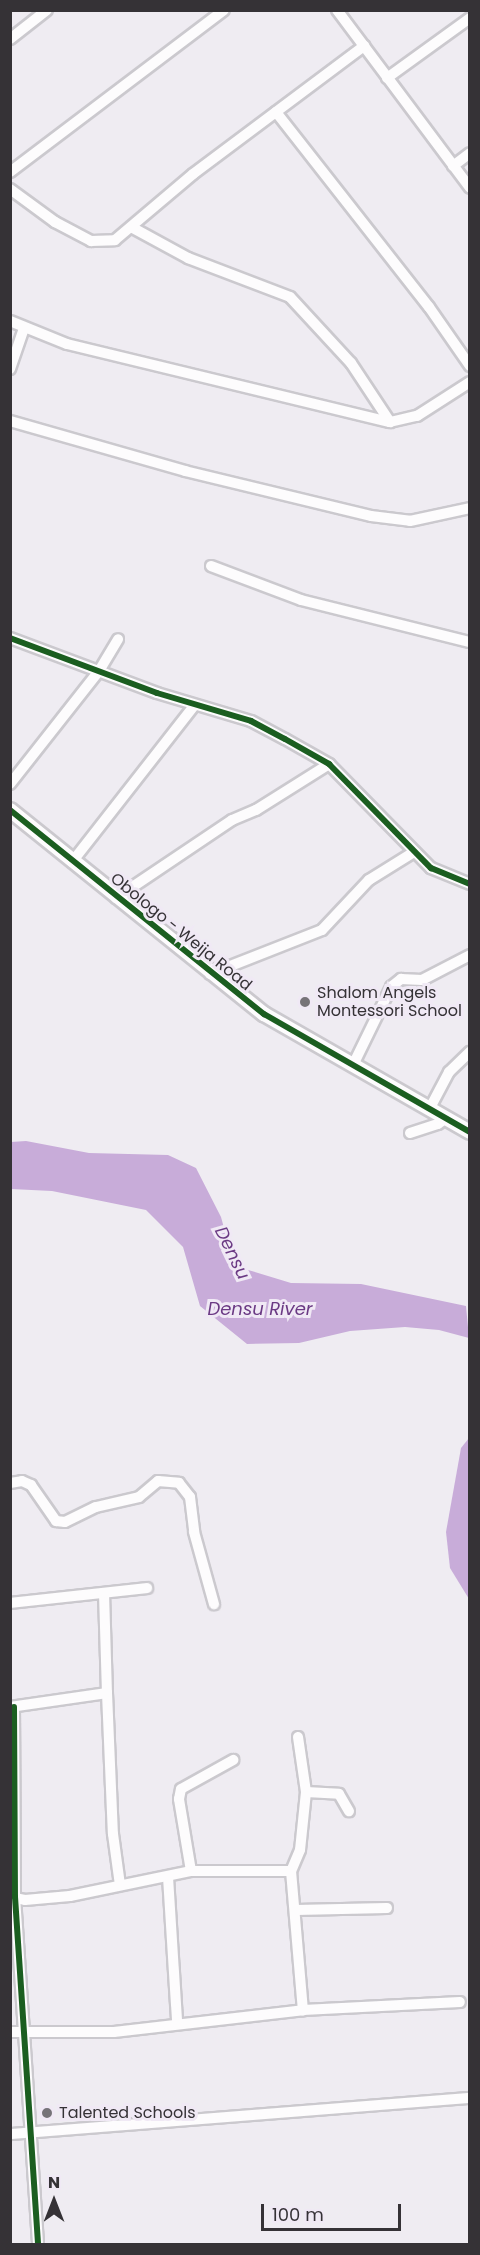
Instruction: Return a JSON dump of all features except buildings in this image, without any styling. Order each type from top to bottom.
[{"type":"street","points":[[10,39],[47,10]]},
{"type":"street","points":[[10,172],[224,10]]},
{"type":"street","points":[[337,10],[470,188]]},
{"type":"street","points":[[387,78],[470,18]]},
{"type":"street","points":[[10,189],[55,222],[91,241],[115,240],[133,228],[193,174],[363,46]]},
{"type":"street","points":[[276,112],[429,307],[470,366]]},
{"type":"street","points":[[453,166],[470,153]]},
{"type":"street","points":[[133,228],[188,258],[291,297],[351,363],[390,422]]},
{"type":"street","points":[[10,321],[67,344],[390,422],[417,416],[470,382]]},
{"type":"street","points":[[10,369],[24,328]]},
{"type":"street","points":[[10,421],[185,471],[371,516],[410,520],[470,508]]},
{"type":"street","points":[[211,566],[301,600],[470,642]]},
{"type":"street","points":[[10,638],[194,706],[251,721],[329,764],[414,852],[441,875],[470,884]]},
{"type":"street","points":[[10,784],[99,671],[118,639]]},
{"type":"street","points":[[72,862],[194,706]]},
{"type":"street","points":[[116,898],[232,820],[256,810],[329,764]]},
{"type":"street","name":"Obologo - Weija Road","points":[[10,810],[210,974],[264,1014],[470,1132]]},
{"type":"street","points":[[210,974],[322,930],[369,880],[414,852]]},
{"type":"street","points":[[354,1064],[391,987],[401,979],[422,980],[470,955]]},
{"type":"street","points":[[430,1108],[450,1072],[470,1052]]},
{"type":"street","points":[[410,1133],[438,1124],[446,1118]]},
{"type":"street","points":[[10,1483],[22,1481],[32,1485],[56,1521],[65,1522],[96,1507],[139,1497],[158,1481],[179,1483],[190,1497],[194,1532],[214,1604]]},
{"type":"street","points":[[10,1603],[147,1588]]},
{"type":"street","points":[[104,1593],[113,1834],[120,1886]]},
{"type":"street","points":[[38,2244],[13,1897],[12,1707],[107,1693]]},
{"type":"street","points":[[298,1737],[306,1792],[300,1850],[291,1871],[303,2010]]},
{"type":"street","points":[[191,1871],[181,1789],[233,1760]]},
{"type":"street","points":[[306,1792],[339,1794],[349,1811]]},
{"type":"street","points":[[13,1897],[44,1899],[191,1871],[291,1871]]},
{"type":"street","points":[[168,1877],[177,2022]]},
{"type":"street","points":[[296,1910],[387,1908]]},
{"type":"street","points":[[10,2032],[114,2032],[177,2022],[303,2010],[460,2002]]},
{"type":"street","points":[[10,2134],[470,2098]]},
{"type":"water","name":"Densu River","points":[[26,1141],[89,1153],[168,1155],[196,1168],[221,1217],[229,1246],[245,1269],[291,1283],[361,1284],[466,1306],[469,1338],[439,1330],[405,1327],[350,1331],[299,1343],[247,1344],[200,1306],[183,1247],[146,1210],[52,1191],[11,1189],[11,1142]]},
{"type":"water","points":[[469,1438],[469,1599],[450,1568],[446,1532],[461,1448]]},
{"type":"cycle path","points":[[10,638],[157,693],[251,721],[285,739],[329,764],[431,868],[470,884]]},
{"type":"cycle path","points":[[10,810],[264,1014],[470,1132]]},
{"type":"cycle path","points":[[14,1707],[15,1897],[38,2244]]},
{"type":"place","name":"Shalom Angels Montessori School","points":[[305,1002]]},
{"type":"place","name":"Talented Schools","points":[[47,2113]]},
{"type":"water label","name":"Densu","points":[[232,1253]]}]
